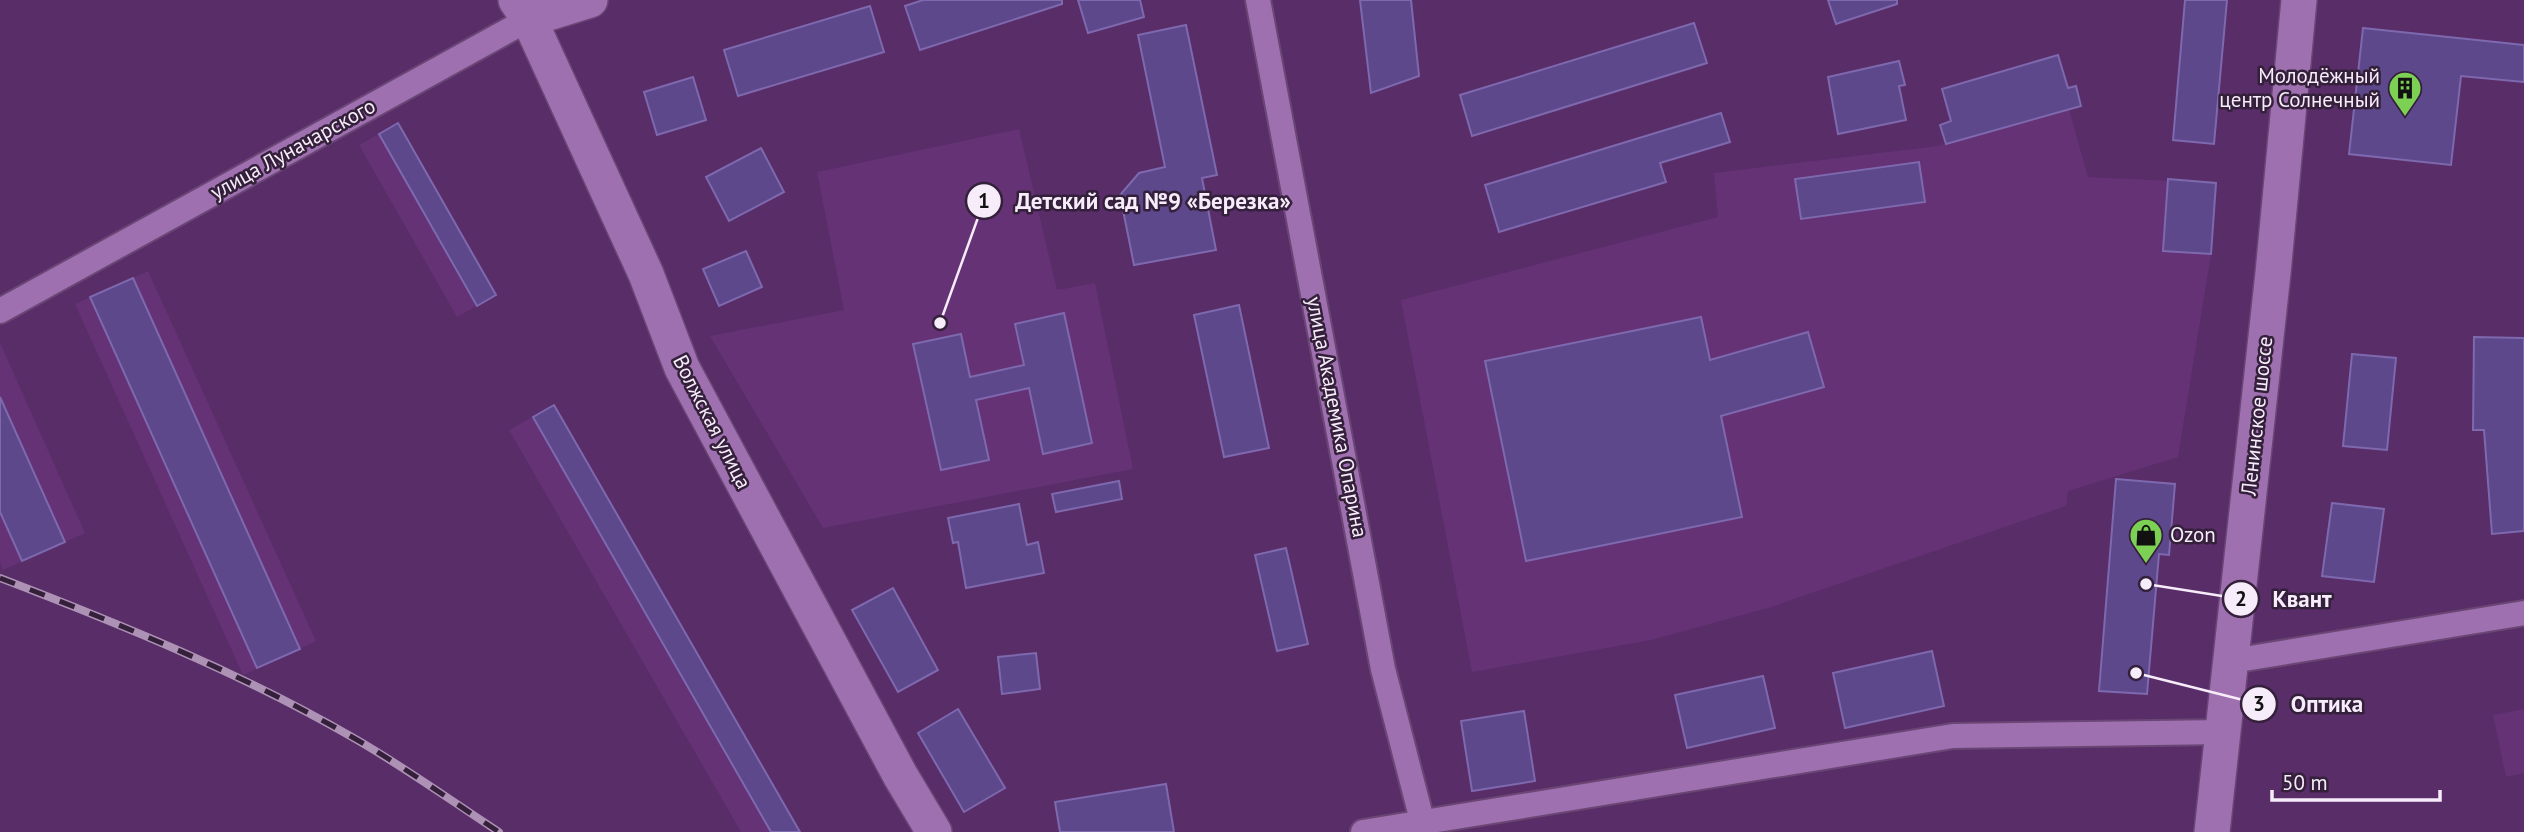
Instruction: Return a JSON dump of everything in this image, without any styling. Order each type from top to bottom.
[{"type":"street","name":"улица Луначарского","points":[[0,311],[522,9],[590,0]]},
{"type":"street","name":"улица Академика Опарина","points":[[1258,0],[1383,669],[1423,827]]},
{"type":"street","name":"Ленинское шоссе","points":[[2212,832],[2232,661],[2299,0]]},
{"type":"street","name":"Волжская улица","points":[[522,9],[646,274],[682,368],[934,832]]},
{"type":"street","points":[[2232,661],[2524,613]]},
{"type":"street","points":[[1363,832],[1423,827],[1953,736],[2223,733]]},
{"type":"shaded area","points":[[2069,109],[2088,177],[2216,183],[2211,254],[2178,457],[2068,491],[2066,506],[1768,608],[1651,640],[1472,672],[1401,300],[1718,217],[1714,173],[1938,146]]},
{"type":"shaded area","points":[[398,123],[496,295],[457,317],[359,145]]},
{"type":"shaded area","points":[[1019,129],[1057,290],[1095,283],[1133,469],[823,528],[710,336],[844,310],[817,172]]},
{"type":"shaded area","points":[[148,271],[316,641],[243,675],[75,304]]},
{"type":"shaded area","points":[[0,343],[85,533],[3,570],[0,562]]},
{"type":"shaded area","points":[[554,405],[800,832],[741,832],[509,430]]},
{"type":"shaded area","points":[[2524,709],[2524,773],[2506,777],[2493,715]]},
{"type":"building","points":[[923,0],[1062,0],[1062,4],[920,50],[905,6]]},
{"type":"building","points":[[1078,0],[1140,0],[1144,17],[1088,33]]},
{"type":"building","points":[[1360,0],[1411,0],[1419,76],[1371,93]]},
{"type":"building","points":[[1828,0],[1897,0],[1897,4],[1836,24]]},
{"type":"building","points":[[2185,0],[2227,0],[2214,144],[2173,140]]},
{"type":"building","points":[[870,6],[884,52],[738,96],[724,50]]},
{"type":"building","points":[[1694,23],[1707,63],[1472,136],[1460,95]]},
{"type":"building","points":[[1186,25],[1217,175],[1202,178],[1216,250],[1134,265],[1120,195],[1139,173],[1165,167],[1138,35]]},
{"type":"building","name":"Молодёжный центр Солнечный","points":[[2363,28],[2524,45],[2524,82],[2461,76],[2451,165],[2349,154]]},
{"type":"building","points":[[2058,55],[2068,88],[2076,86],[2081,106],[1946,144],[1940,125],[1951,121],[1942,89]]},
{"type":"building","points":[[1899,61],[1905,85],[1899,86],[1906,120],[1838,134],[1828,77]]},
{"type":"building","points":[[693,77],[706,120],[657,135],[644,92]]},
{"type":"building","points":[[1721,113],[1730,142],[1660,163],[1666,182],[1499,232],[1485,185]]},
{"type":"building","points":[[398,123],[496,295],[477,306],[379,134]]},
{"type":"building","points":[[761,148],[784,192],[729,221],[706,177]]},
{"type":"building","points":[[1919,162],[1925,202],[1801,219],[1795,179]]},
{"type":"building","points":[[2168,179],[2216,183],[2211,254],[2163,251]]},
{"type":"building","points":[[746,251],[762,287],[719,306],[703,269]]},
{"type":"building","points":[[133,278],[300,649],[257,668],[90,297]]},
{"type":"building","points":[[1239,305],[1269,448],[1224,457],[1194,315]]},
{"type":"building","points":[[1064,313],[1092,443],[1043,454],[1029,388],[976,400],[989,460],[941,470],[913,344],[961,334],[970,377],[1024,365],[1015,324]]},
{"type":"building","points":[[1701,317],[1710,360],[1808,332],[1824,387],[1721,416],[1742,517],[1526,561],[1485,361]]},
{"type":"building","points":[[2474,337],[2524,338],[2524,531],[2492,534],[2484,430],[2473,430]]},
{"type":"building","points":[[2352,354],[2396,358],[2387,450],[2343,446]]},
{"type":"building","points":[[0,397],[65,542],[22,561],[0,512]]},
{"type":"building","points":[[554,405],[800,832],[771,832],[533,417]]},
{"type":"building","points":[[2116,479],[2175,484],[2169,555],[2159,554],[2147,694],[2099,691]]},
{"type":"building","points":[[1119,481],[1122,499],[1056,512],[1052,494]]},
{"type":"building","points":[[2332,503],[2384,509],[2374,582],[2322,576]]},
{"type":"building","points":[[1019,504],[1027,545],[1038,542],[1044,573],[966,588],[958,542],[953,543],[948,518]]},
{"type":"building","points":[[1286,548],[1308,644],[1277,651],[1255,555]]},
{"type":"building","points":[[893,588],[938,670],[898,692],[852,610]]},
{"type":"building","points":[[1932,651],[1944,706],[1845,728],[1833,673]]},
{"type":"building","points":[[1036,653],[1040,689],[1002,694],[998,657]]},
{"type":"building","points":[[1763,676],[1775,728],[1687,748],[1675,695]]},
{"type":"building","points":[[958,709],[1005,788],[964,812],[918,733]]},
{"type":"building","points":[[1524,711],[1535,781],[1472,791],[1461,721]]},
{"type":"building","points":[[1166,784],[1174,832],[1060,832],[1055,802]]},
{"type":"railway","points":[[0,578],[135,632],[267,692],[371,748],[499,832]]},
{"type":"place","name":"Молодёжный центр Солнечный","points":[[2405,118]]},
{"type":"place","name":"Детский сад №9 «Березка»","points":[[940,323]]},
{"type":"place","name":"Ozon","points":[[2146,565]]},
{"type":"place","name":"Квант","points":[[2146,584]]},
{"type":"place","name":"Оптика","points":[[2136,673]]}]
